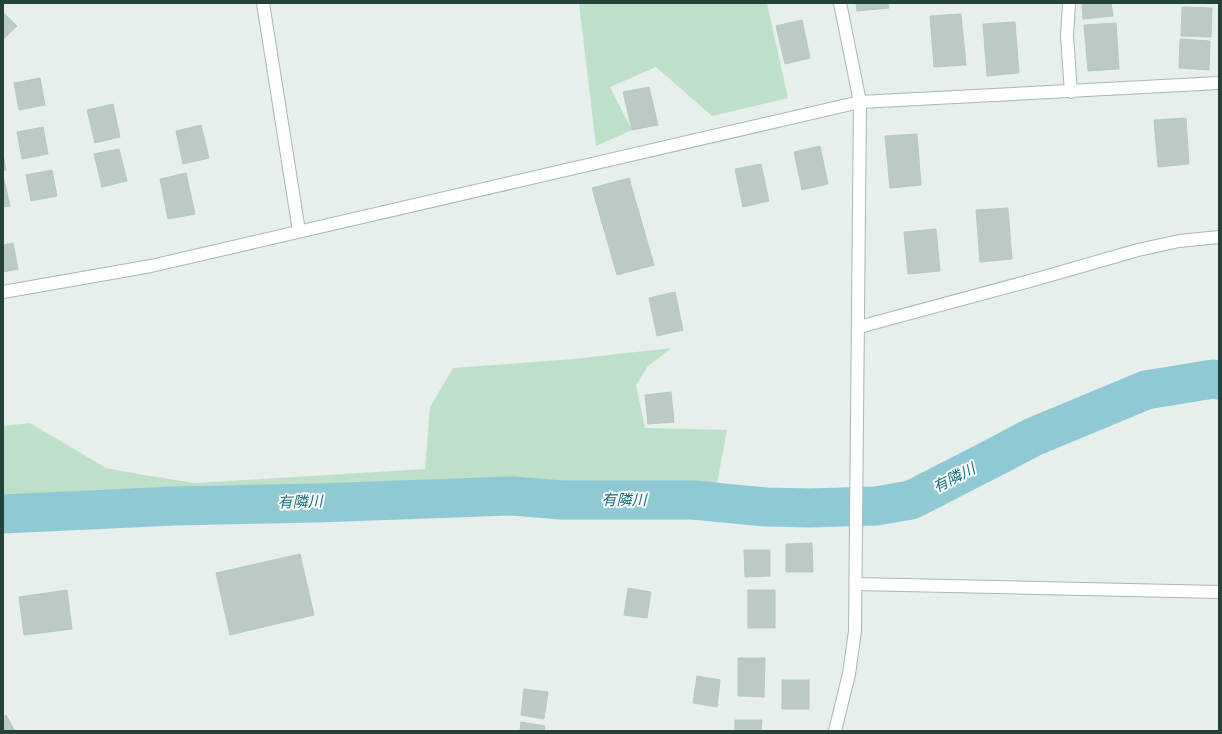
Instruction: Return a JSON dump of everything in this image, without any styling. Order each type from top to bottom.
[{"type":"street","points":[[263,3],[299,232]]},
{"type":"street","points":[[835,731],[849,674],[855,631],[859,327],[860,102],[840,3]]},
{"type":"street","points":[[1069,3],[1067,36],[1071,92]]},
{"type":"street","points":[[3,292],[151,266],[860,102],[1219,83]]},
{"type":"street","points":[[859,327],[1138,250],[1179,241],[1219,237]]},
{"type":"street","points":[[856,584],[1219,592]]},
{"type":"green space","points":[[579,3],[767,3],[788,98],[712,116],[656,67],[610,87],[632,130],[596,146]]},
{"type":"green space","points":[[672,348],[648,366],[636,385],[645,428],[727,430],[716,489],[291,493],[3,502],[3,426],[30,423],[106,468],[195,483],[425,469],[430,407],[453,368],[573,359]]},
{"type":"building","points":[[856,3],[888,3],[889,8],[857,11]]},
{"type":"building","points":[[1082,3],[1111,3],[1113,16],[1083,19]]},
{"type":"building","points":[[1182,7],[1212,8],[1211,37],[1181,36]]},
{"type":"building","points":[[3,12],[17,26],[3,40]]},
{"type":"building","points":[[961,14],[966,65],[934,67],[930,16]]},
{"type":"building","points":[[802,20],[810,58],[785,64],[776,26]]},
{"type":"building","points":[[1015,22],[1019,73],[987,76],[983,24]]},
{"type":"building","points":[[1116,23],[1119,69],[1088,71],[1084,25]]},
{"type":"building","points":[[1180,39],[1210,41],[1209,70],[1179,68]]},
{"type":"building","points":[[40,78],[45,105],[19,110],[14,83]]},
{"type":"building","points":[[649,87],[658,125],[632,130],[623,92]]},
{"type":"building","points":[[113,104],[120,137],[95,143],[87,110]]},
{"type":"building","points":[[1186,118],[1189,164],[1158,167],[1154,120]]},
{"type":"building","points":[[201,125],[209,158],[183,164],[176,131]]},
{"type":"building","points":[[43,127],[48,154],[22,159],[17,132]]},
{"type":"building","points":[[917,134],[921,185],[890,188],[885,136]]},
{"type":"building","points":[[820,146],[828,184],[802,190],[794,152]]},
{"type":"building","points":[[119,149],[127,181],[102,187],[94,154]]},
{"type":"building","points":[[3,154],[6,170],[3,170]]},
{"type":"building","points":[[761,164],[769,201],[743,207],[735,169]]},
{"type":"building","points":[[52,170],[57,196],[31,201],[26,175]]},
{"type":"building","points":[[186,173],[195,214],[168,219],[160,179]]},
{"type":"building","points":[[629,178],[654,265],[617,275],[592,188]]},
{"type":"building","points":[[4,179],[10,206],[3,207],[3,180]]},
{"type":"building","points":[[1008,208],[1012,259],[980,262],[976,210]]},
{"type":"building","points":[[936,229],[940,271],[908,274],[904,232]]},
{"type":"building","points":[[13,243],[18,269],[3,272],[3,245]]},
{"type":"building","points":[[675,292],[683,330],[657,336],[649,298]]},
{"type":"building","points":[[671,392],[674,422],[648,424],[645,395]]},
{"type":"building","points":[[812,543],[813,572],[786,572],[786,544]]},
{"type":"building","points":[[744,550],[770,550],[770,576],[745,577]]},
{"type":"building","points":[[300,554],[314,615],[230,635],[216,573]]},
{"type":"building","points":[[628,588],[651,592],[647,618],[624,615]]},
{"type":"building","points":[[67,590],[72,629],[24,635],[19,597]]},
{"type":"building","points":[[748,590],[775,590],[775,628],[748,628]]},
{"type":"building","points":[[738,658],[765,658],[764,697],[738,696]]},
{"type":"building","points":[[697,676],[720,680],[717,707],[693,703]]},
{"type":"building","points":[[782,680],[809,680],[809,709],[782,709]]},
{"type":"building","points":[[524,689],[548,692],[544,719],[521,715]]},
{"type":"building","points":[[6,715],[15,731],[3,731],[3,717]]},
{"type":"building","points":[[735,720],[762,720],[761,731],[735,731]]},
{"type":"building","points":[[521,722],[545,726],[544,731],[520,731]]},
{"type":"waterway","name":"有隣川","points":[[3,514],[174,506],[317,503],[513,496],[562,500],[693,500],[766,507],[809,508],[876,506],[911,500],[1033,437],[1146,390],[1213,379],[1219,380]]}]
